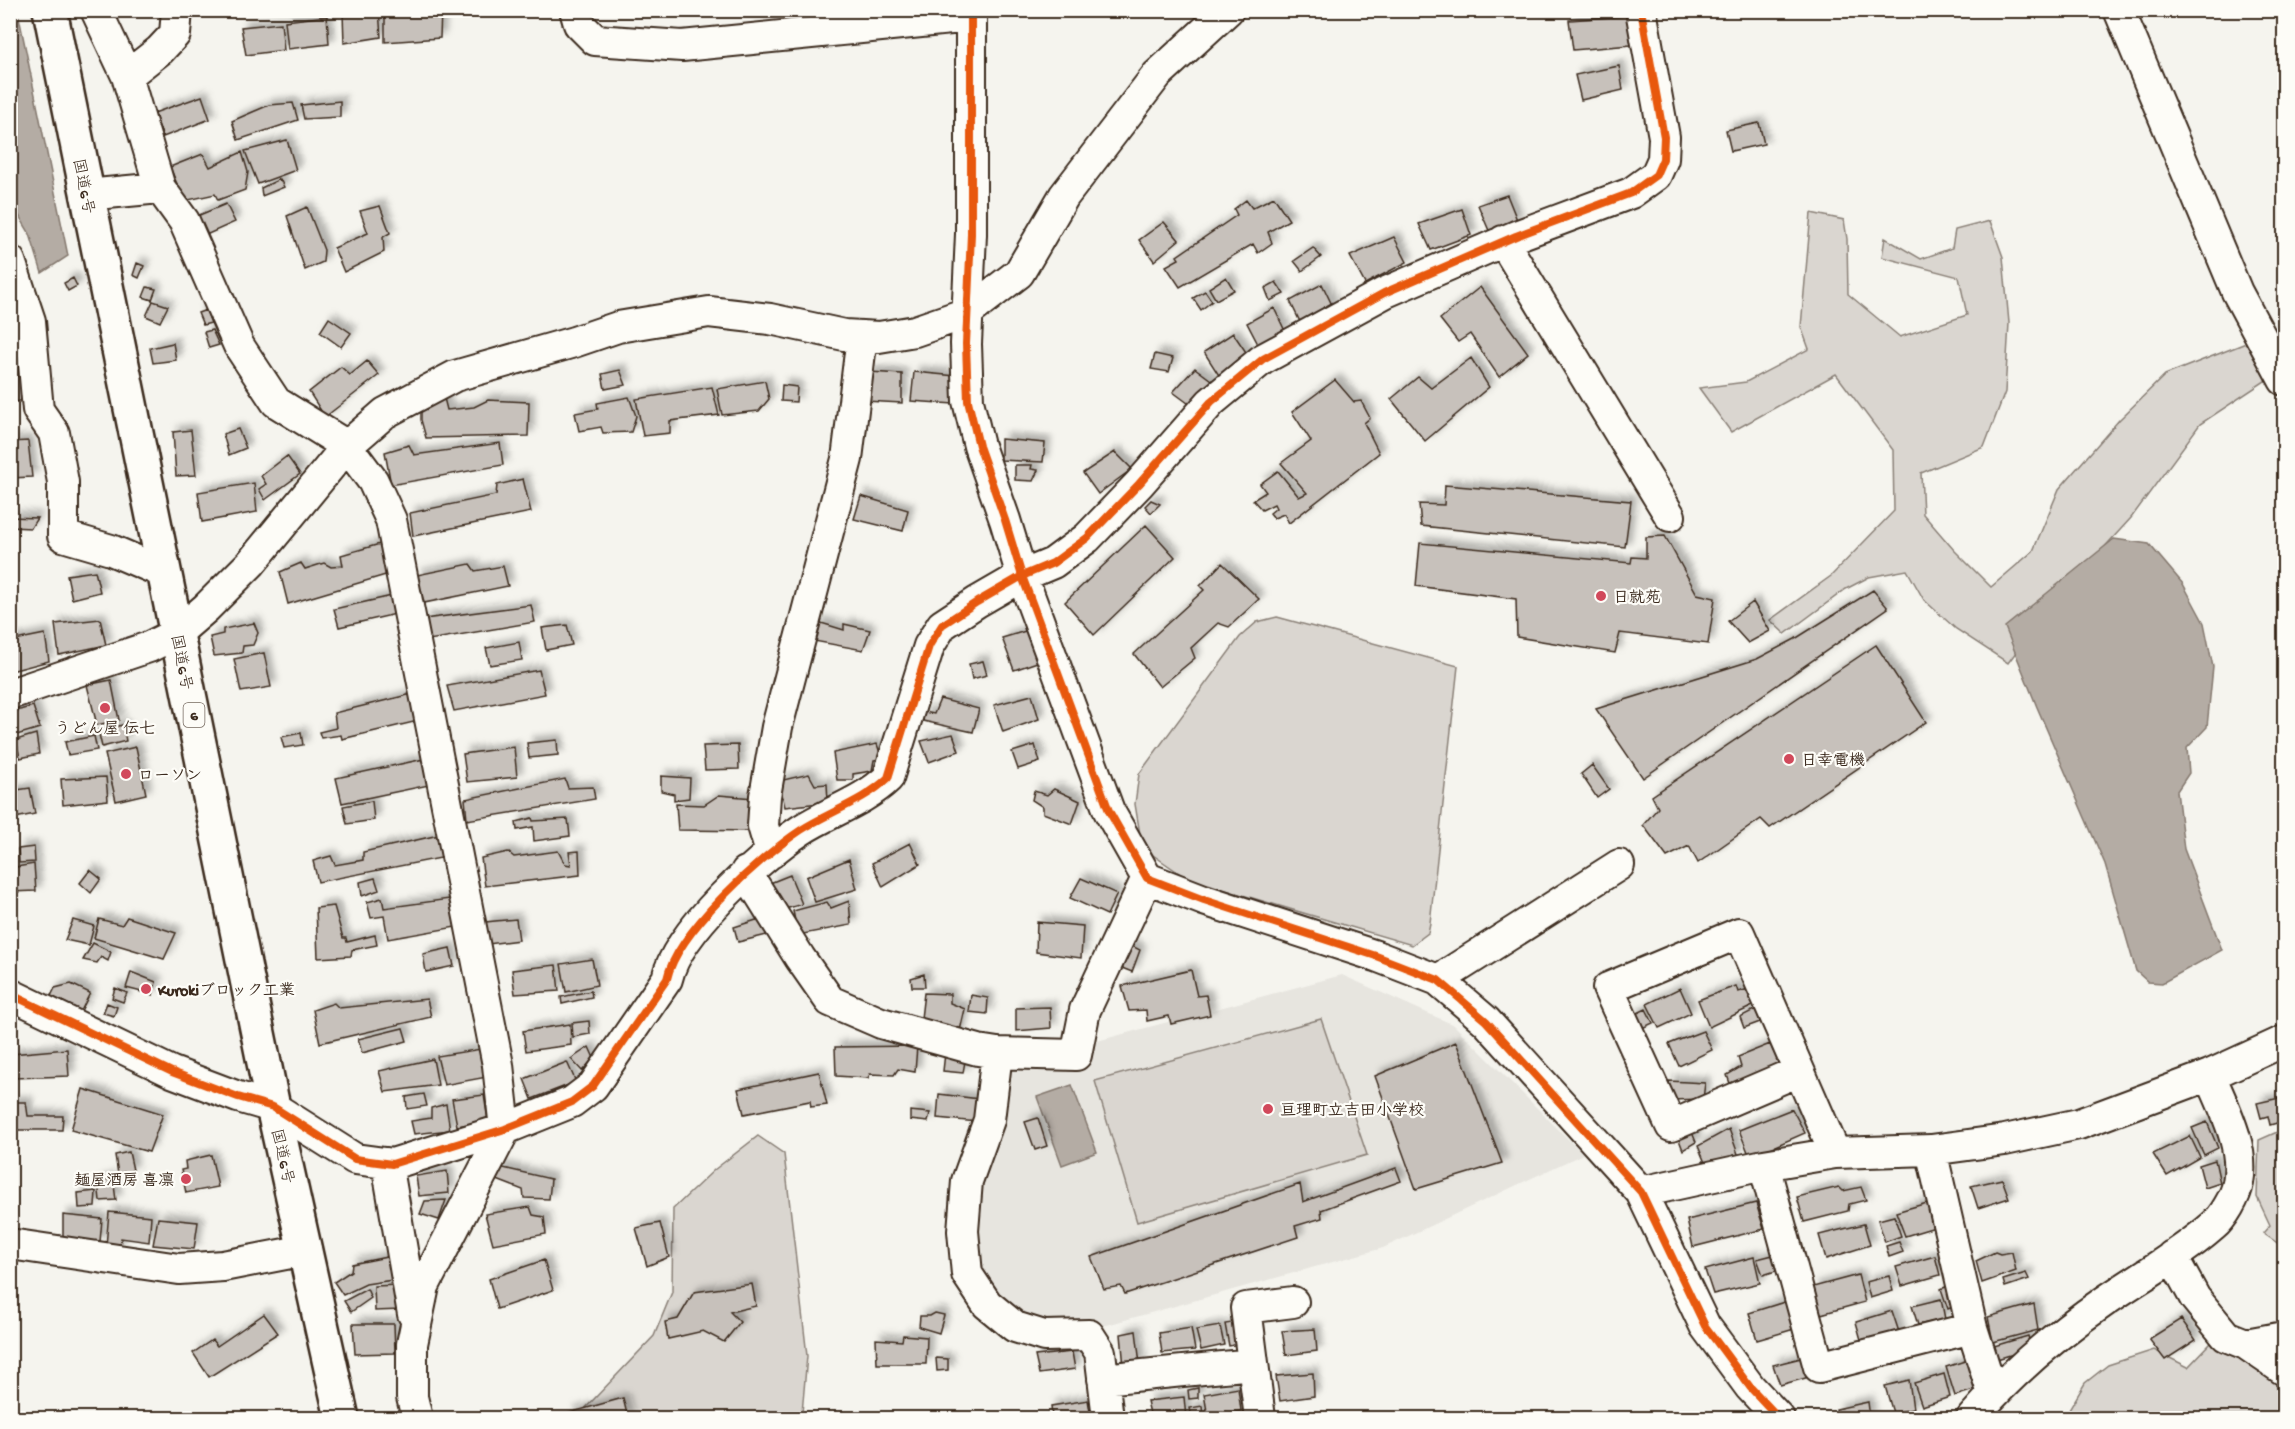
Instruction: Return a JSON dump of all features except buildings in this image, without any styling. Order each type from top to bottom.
[{"type":"highway","name":"国道6号","points":[[50,10],[273,1107],[342,1419]]},
{"type":"street","points":[[96,10],[127,76],[160,188],[184,221],[239,346],[276,402],[347,446],[373,481],[391,520],[494,1042],[505,1128],[424,1286],[412,1344],[412,1397],[417,1419]]},
{"type":"street","points":[[127,76],[160,50],[175,34],[177,10]]},
{"type":"street","points":[[575,10],[579,24],[595,40],[682,46],[971,14],[971,234],[966,344],[968,401],[979,446],[1022,576],[1109,811],[1147,879],[1376,956],[1438,980],[1486,1021],[1641,1192],[1705,1326],[1750,1387],[1779,1419]]},
{"type":"street","points":[[10,694],[149,647],[177,633],[251,563],[347,446],[385,413],[455,376],[618,327],[709,312],[770,319],[844,335],[879,337],[915,331],[967,313],[1019,273],[1065,196],[1157,75],[1228,10]]},
{"type":"street","points":[[10,994],[172,1072],[238,1097],[273,1107],[355,1159],[392,1164],[505,1128],[572,1102],[593,1086],[667,979],[670,964],[704,918],[746,872],[801,831],[874,789],[888,778],[928,646],[942,625],[1022,576],[1053,562],[1087,538],[1211,402],[1263,359],[1384,293],[1503,241],[1632,194],[1656,175],[1663,159],[1664,137],[1641,10]]},
{"type":"street","points":[[2118,10],[2237,292],[2284,380]]},
{"type":"street","points":[[86,195],[160,188]]},
{"type":"street","points":[[1503,241],[1670,516]]},
{"type":"street","points":[[10,261],[30,321],[38,410],[54,433],[56,442],[63,482],[63,536],[111,550],[165,573]]},
{"type":"street","points":[[771,853],[763,826],[777,727],[847,459],[862,336]]},
{"type":"street","points":[[1438,980],[1619,865]]},
{"type":"street","points":[[746,872],[830,1001],[881,1023],[978,1050],[997,1053],[1076,1055],[1085,1010],[1147,879]]},
{"type":"street","points":[[1799,1071],[1671,1126],[1608,988],[1739,933],[1835,1153]]},
{"type":"street","points":[[1641,1192],[1764,1165],[1835,1153],[1931,1150],[2005,1140],[2079,1124],[2210,1075],[2284,1041]]},
{"type":"street","points":[[997,1053],[989,1120],[967,1180],[963,1231],[967,1274],[987,1304],[1015,1327],[1044,1336],[1089,1335],[1100,1352],[1108,1419]]},
{"type":"street","points":[[1972,1419],[1993,1394],[2074,1325],[2215,1225],[2230,1203],[2238,1184],[2239,1148],[2210,1075]]},
{"type":"street","points":[[1931,1150],[1972,1328],[1993,1394]]},
{"type":"street","points":[[387,1163],[415,1328]]},
{"type":"street","points":[[1764,1165],[1819,1367],[1972,1328]]},
{"type":"street","points":[[10,1244],[179,1269],[223,1266],[306,1250]]},
{"type":"street","points":[[2172,1256],[2195,1298],[2226,1336],[2246,1344],[2284,1370]]},
{"type":"street","points":[[1260,1419],[1246,1308],[1293,1302]]},
{"type":"street","points":[[2246,1344],[2284,1337]]},
{"type":"street","points":[[1103,1379],[1253,1364]]},
{"type":"shaded area","points":[[19,17],[68,256],[42,273],[30,234],[11,202],[10,19]]},
{"type":"shaded area","points":[[1811,213],[1844,220],[1847,239],[1848,294],[1900,337],[1967,315],[1959,277],[1882,257],[1885,238],[1921,259],[1952,248],[1955,230],[1990,221],[2003,257],[2009,323],[2005,392],[1984,447],[1921,473],[1923,514],[1954,550],[1991,587],[2033,551],[2059,489],[2119,420],[2165,375],[2246,343],[2268,379],[2200,424],[2131,518],[2047,610],[2008,663],[1956,629],[1924,600],[1907,570],[1869,577],[1846,589],[1785,634],[1770,620],[1831,576],[1894,511],[1893,450],[1836,374],[1731,432],[1699,388],[1746,382],[1809,349],[1801,327]]},
{"type":"shaded area","points":[[2114,539],[2149,544],[2183,584],[2204,623],[2213,667],[2207,727],[2187,748],[2189,773],[2177,791],[2184,849],[2222,950],[2162,983],[2148,982],[2136,971],[2105,864],[2005,627]]},
{"type":"shaded area","points":[[1277,617],[1458,666],[1430,923],[1428,933],[1412,945],[1188,879],[1153,855],[1140,834],[1135,804],[1139,774],[1240,637],[1257,622]]},
{"type":"shaded area","name":"亘理町立吉田小学校","points":[[1342,975],[1454,1025],[1583,1154],[1383,1248],[1107,1325],[1026,1324],[977,1274],[974,1188],[1012,1064]]},
{"type":"shaded area","points":[[1321,1019],[1367,1155],[1137,1222],[1095,1081]]},
{"type":"shaded area","points":[[1072,1085],[1097,1152],[1062,1165],[1037,1097]]},
{"type":"shaded area","points":[[2284,1129],[2284,1245],[2263,1233],[2270,1225],[2257,1197],[2259,1140]]},
{"type":"shaded area","points":[[758,1136],[784,1154],[807,1356],[802,1413],[799,1418],[576,1418],[654,1336],[672,1292],[673,1209],[714,1170]]},
{"type":"shaded area","points":[[2212,1342],[2284,1382],[2284,1418],[2071,1418],[2069,1410],[2085,1383],[2108,1365],[2154,1350],[2188,1367]]},
{"type":"cycle path","points":[[971,10],[971,234],[966,344],[968,401],[979,446],[1022,576],[1109,811],[1147,878],[1204,900],[1376,956],[1438,980],[1486,1021],[1641,1192],[1705,1326],[1750,1387],[1779,1418]]},
{"type":"cycle path","points":[[10,994],[172,1072],[238,1097],[273,1107],[355,1159],[392,1164],[505,1129],[572,1102],[593,1086],[667,979],[674,960],[686,940],[722,897],[784,842],[801,830],[857,800],[888,778],[929,646],[942,625],[1022,576],[1053,563],[1087,538],[1139,484],[1211,402],[1263,359],[1384,293],[1516,236],[1631,193],[1656,175],[1663,159],[1664,137],[1641,10]]},
{"type":"place","name":"日就苑","points":[[1601,596]]},
{"type":"place","name":"うどん屋 伝七","points":[[105,708]]},
{"type":"place","name":"日幸電機","points":[[1789,759]]},
{"type":"place","name":"ローソン","points":[[126,774]]},
{"type":"place","name":"Kurokiブロック工業","points":[[146,989]]},
{"type":"place","name":"亘理町立吉田小学校","points":[[1268,1109]]},
{"type":"place","name":"麺屋酒房 喜凛","points":[[186,1179]]}]
